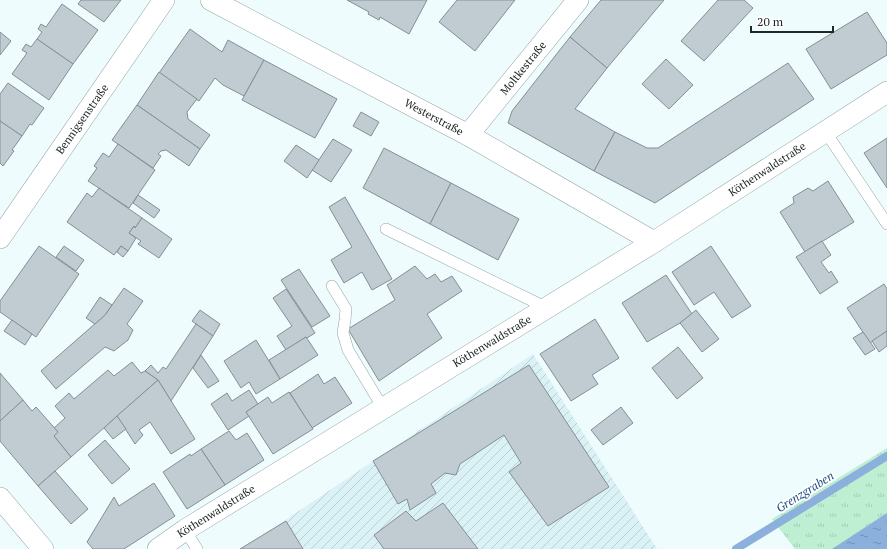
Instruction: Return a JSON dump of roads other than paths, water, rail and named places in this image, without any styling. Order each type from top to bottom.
[{"type":"street","name":"Bennigsenstraße","points":[[0,238],[164,0]]},
{"type":"street","name":"Westerstraße","points":[[211,0],[468,135],[654,242]]},
{"type":"street","name":"Moltkestraße","points":[[468,135],[578,0]]},
{"type":"street","name":"Köthenwaldstraße","points":[[158,549],[184,530],[654,242],[887,92]]},
{"type":"street","points":[[0,498],[43,549]]},
{"type":"lane","points":[[826,131],[887,224]]},
{"type":"lane","points":[[386,229],[547,308]]},
{"type":"lane","points":[[332,286],[346,309],[343,333],[348,350],[383,408]]},
{"type":"lane","points":[[184,530],[197,549]]},
{"type":"water","points":[[887,513],[887,549],[832,549]]},
{"type":"waterway","name":"Grenzgraben","points":[[736,549],[887,456]]}]
